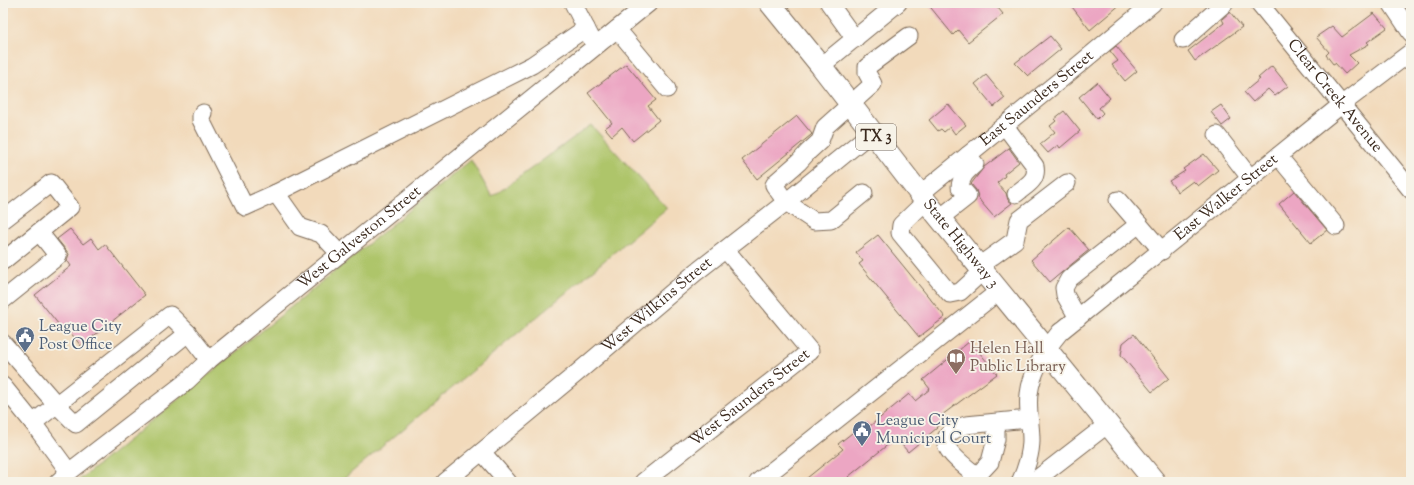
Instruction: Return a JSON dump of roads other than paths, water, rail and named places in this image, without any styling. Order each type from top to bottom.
[{"type":"main road","name":"State Highway 3","points":[[770,3],[923,197],[1155,482]]},
{"type":"street","points":[[573,3],[596,46]]},
{"type":"street","name":"West Galveston Street","points":[[64,477],[187,381],[210,360],[649,3]]},
{"type":"street","points":[[828,3],[854,38]]},
{"type":"street","points":[[821,66],[898,3]]},
{"type":"street","name":"East Saunders Street","points":[[981,269],[960,292],[950,294],[900,233],[900,225],[923,197],[968,155],[1153,3]]},
{"type":"street","points":[[1183,40],[1225,3]]},
{"type":"street","name":"Clear Creek Avenue","points":[[1259,3],[1341,106],[1411,190]]},
{"type":"street","points":[[1390,3],[1411,33]]},
{"type":"street","points":[[203,114],[200,116],[201,120],[245,207],[532,65],[586,28]]},
{"type":"street","points":[[617,29],[667,89]]},
{"type":"street","points":[[864,193],[831,220],[814,221],[786,202],[774,185],[800,162],[820,141],[825,127],[873,84],[867,73],[867,68],[909,36]]},
{"type":"street","name":"East Walker Street","points":[[1020,482],[1031,441],[1029,394],[1035,370],[1047,349],[1060,332],[1278,156],[1411,52]]},
{"type":"street","points":[[532,65],[549,84]]},
{"type":"street","points":[[1005,126],[1036,166],[1034,178],[1016,194]]},
{"type":"street","name":"West Wilkins Street","points":[[445,482],[695,273],[814,180],[872,132]]},
{"type":"street","points":[[1217,135],[1251,179]]},
{"type":"street","points":[[940,218],[968,196],[960,187],[964,174],[975,164],[968,155]]},
{"type":"street","points":[[1278,156],[1336,226]]},
{"type":"street","points":[[800,162],[814,180]]},
{"type":"street","points":[[3,220],[51,183],[70,207],[3,261]]},
{"type":"street","points":[[981,269],[1015,240],[1019,220],[1066,183]]},
{"type":"street","points":[[276,193],[300,227],[321,234],[340,254]]},
{"type":"street","points":[[1118,200],[1162,251]]},
{"type":"street","points":[[1078,318],[1065,295],[1064,288],[1069,279],[1139,224]]},
{"type":"street","points":[[3,300],[58,256],[39,232]]},
{"type":"street","name":"West Saunders Street","points":[[644,482],[810,351],[726,250]]},
{"type":"street","points":[[758,482],[999,290]]},
{"type":"street","points":[[33,423],[170,316],[188,334],[210,360]]},
{"type":"street","points":[[3,343],[56,404],[76,424],[188,334]]},
{"type":"street","points":[[3,386],[33,423],[64,477]]},
{"type":"street","points":[[996,423],[996,439],[990,462],[973,479],[946,447],[946,440],[949,434],[957,428],[966,425],[1029,419]]},
{"type":"street","points":[[1034,482],[1108,424]]},
{"type":"street","points":[[482,452],[508,482]]},
{"type":"place","name":"League City Post Office","points":[[25,353]]},
{"type":"place","name":"Helen Hall Public Library","points":[[956,375]]},
{"type":"place","name":"League City Municipal Court","points":[[862,447]]}]
